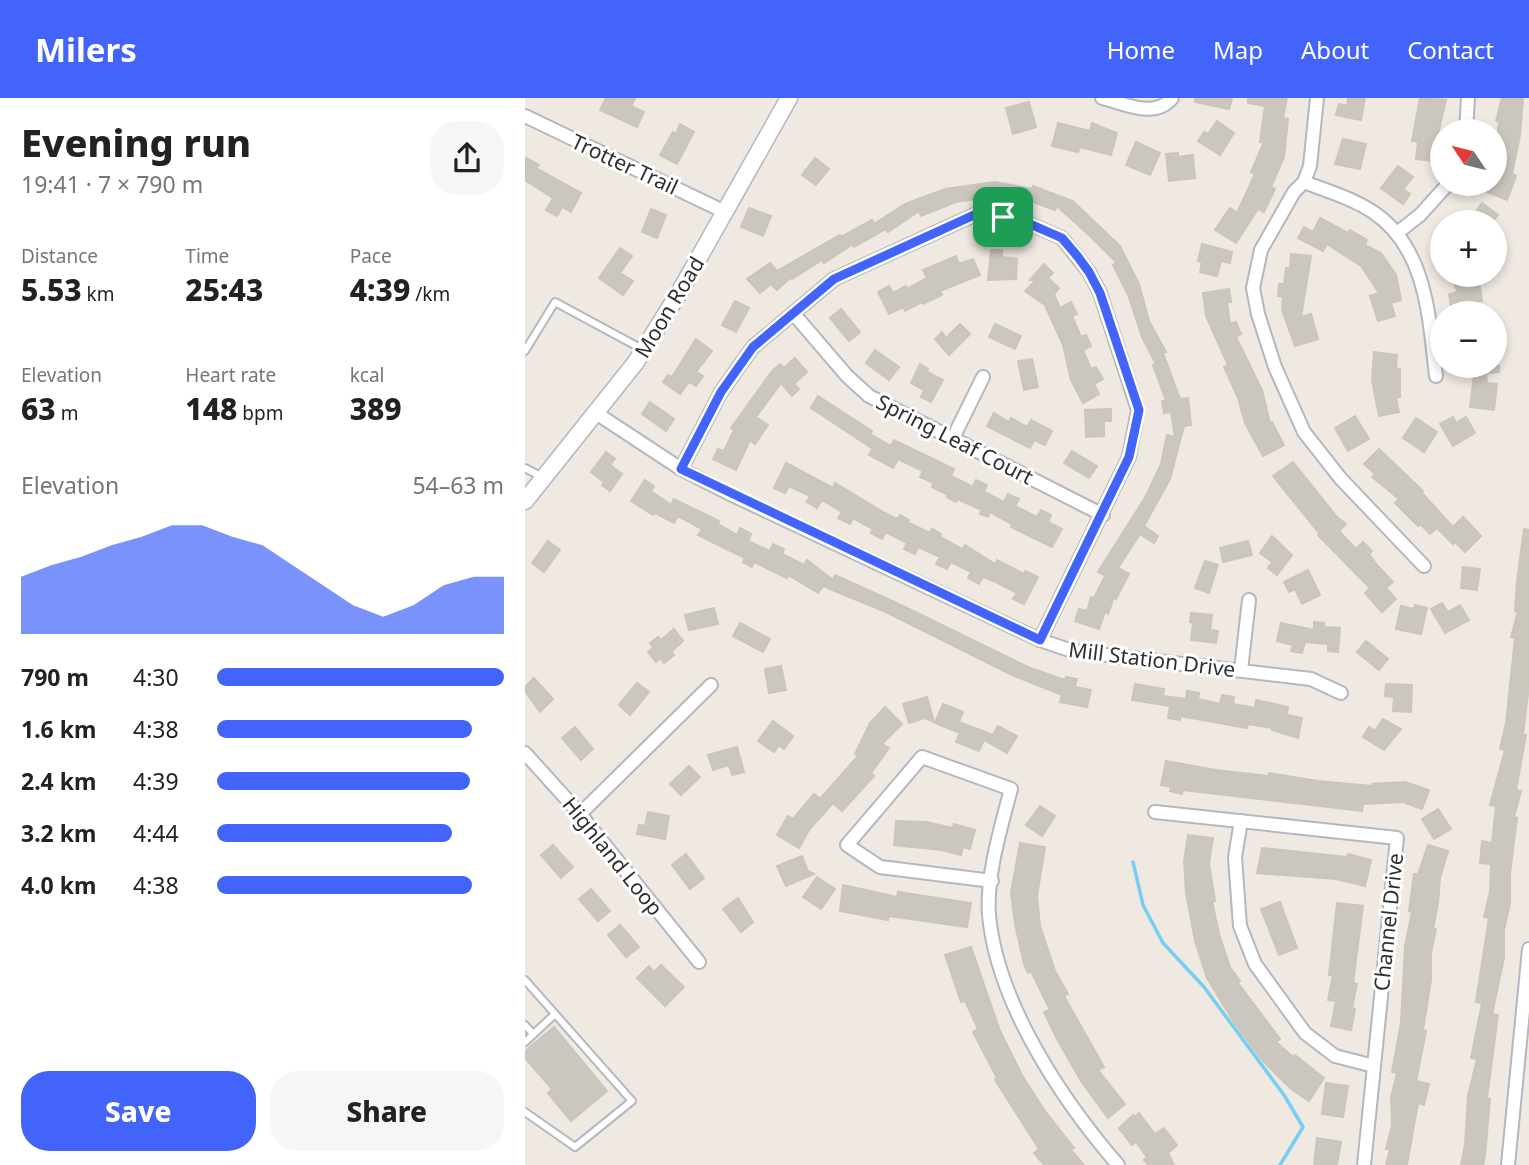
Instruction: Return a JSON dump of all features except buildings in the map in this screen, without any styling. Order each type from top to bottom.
[{"type":"street","name":"Moon Road","points":[[525,500],[643,350],[789,98]]},
{"type":"street","points":[[1102,98],[1154,110],[1165,107],[1172,98]]},
{"type":"street","points":[[1317,98],[1310,166],[1304,183],[1294,192],[1261,250],[1253,288],[1275,367],[1304,432],[1341,480],[1425,566]]},
{"type":"street","points":[[1467,119],[1468,98]]},
{"type":"street","name":"Trotter Trail","points":[[525,116],[725,212]]},
{"type":"street","points":[[1304,183],[1372,211],[1397,233],[1411,253],[1427,299],[1430,325]]},
{"type":"street","points":[[1397,233],[1420,215],[1437,196]]},
{"type":"street","points":[[681,469],[721,392],[753,347],[834,279],[974,215],[1003,217],[1030,224],[1062,238],[1089,272],[1100,293],[1139,410],[1129,457],[1040,640]]},
{"type":"street","name":"Spring Leaf Court","points":[[793,313],[847,376],[869,396],[1103,515]]},
{"type":"street","points":[[953,438],[983,377]]},
{"type":"street","name":"Mill Station Drive","points":[[596,413],[681,469],[1040,640],[1072,651],[1311,679],[1341,693]]},
{"type":"street","points":[[1241,670],[1249,600]]},
{"type":"street","points":[[579,814],[711,685]]},
{"type":"street","name":"Highland Loop","points":[[525,752],[699,962]]},
{"type":"street","points":[[992,881],[880,867],[847,845],[922,757],[1011,789],[994,851],[992,881],[989,915],[1002,974],[1030,1038],[1056,1084],[1118,1165]]},
{"type":"street","name":"Channel Drive","points":[[1155,812],[1397,838],[1364,1165]]},
{"type":"street","points":[[1241,821],[1235,857],[1240,926],[1255,964],[1305,1033],[1335,1056],[1374,1066]]},
{"type":"street","points":[[1508,1165],[1529,949]]},
{"type":"lane","points":[[525,351],[555,302],[643,350]]},
{"type":"lane","points":[[525,468],[544,478]]},
{"type":"lane","points":[[525,980],[632,1101],[575,1147],[525,1112]]},
{"type":"lane","points":[[525,1042],[555,1014]]},
{"type":"lane","points":[[525,1025],[533,1034]]},
{"type":"waterway","points":[[1133,862],[1143,905],[1163,943],[1204,987],[1284,1095],[1303,1127],[1280,1165]]},
{"type":"route","points":[[974,215],[1003,217],[1030,224],[1062,238],[1089,272],[1100,293],[1139,410],[1129,457],[1040,640],[728,494],[681,469],[721,392],[753,347],[834,279],[974,215]]}]
